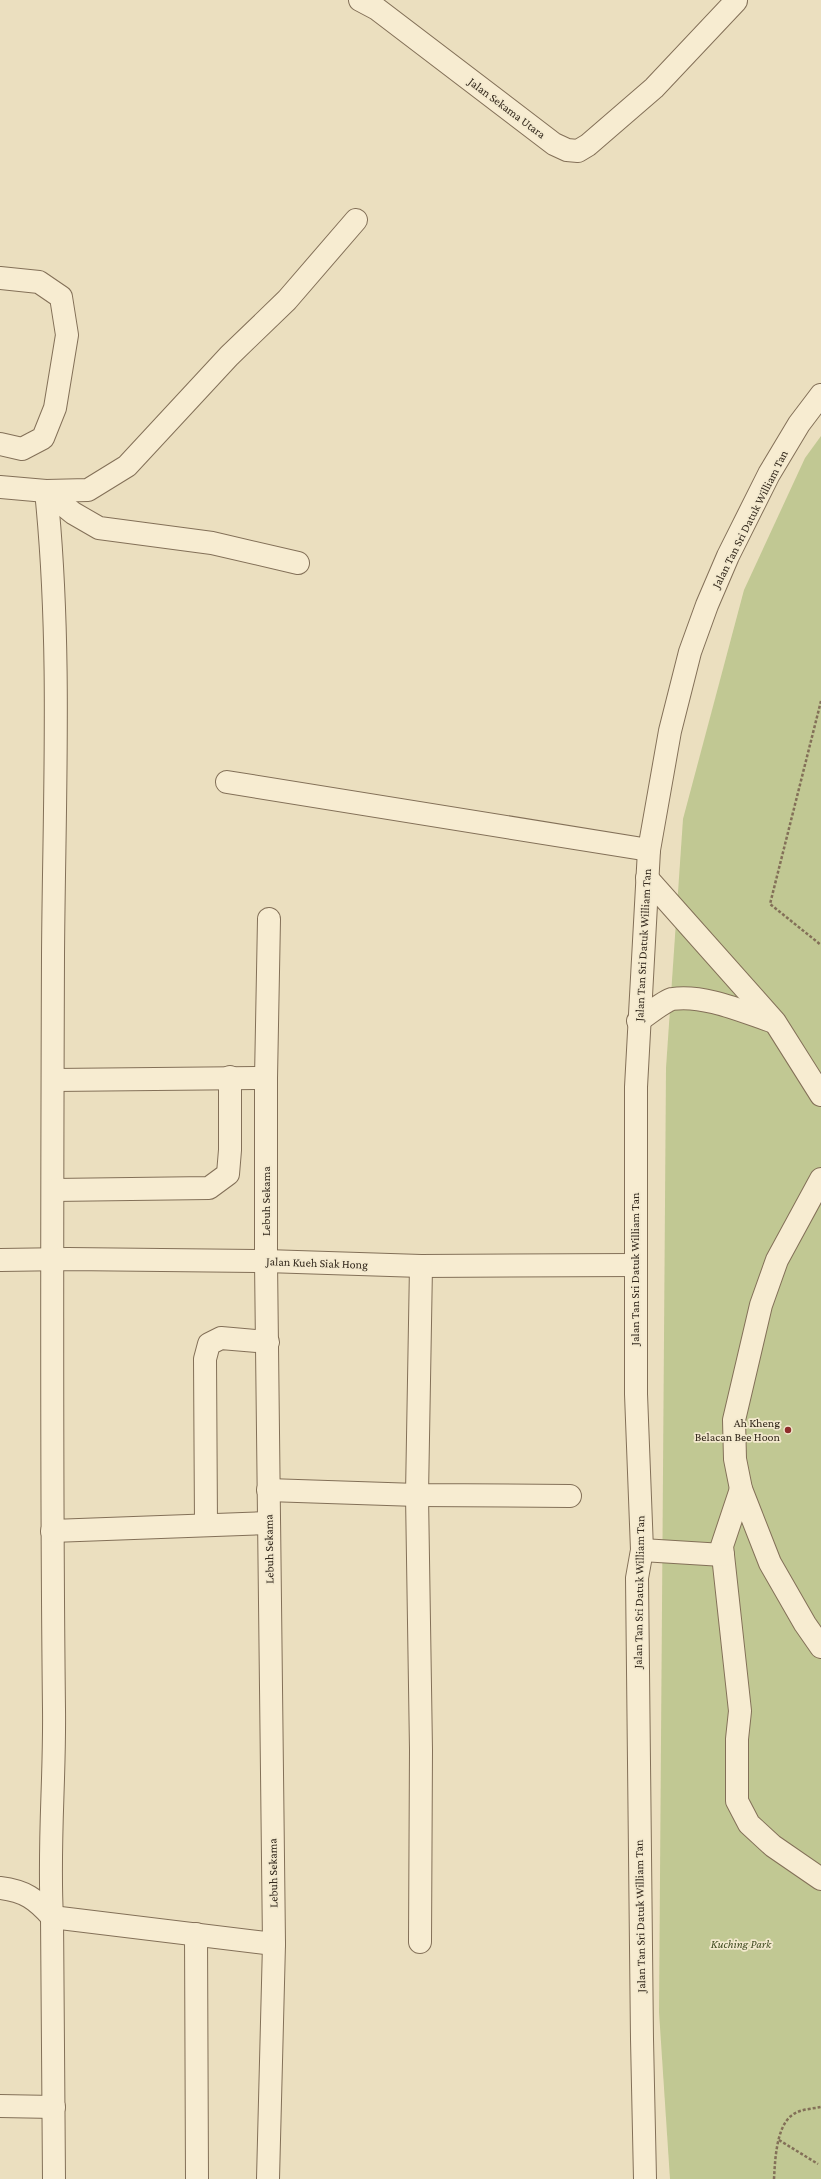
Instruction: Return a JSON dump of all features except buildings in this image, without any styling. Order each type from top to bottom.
[{"type":"street","name":"Jalan Sekama Utara","points":[[360,0],[377,9],[554,144],[567,150],[578,151],[588,145],[654,88],[736,1]]},
{"type":"street","points":[[0,486],[46,490],[88,490],[126,466],[229,356],[287,300],[356,220]]},
{"type":"street","points":[[0,278],[39,282],[61,297],[67,335],[55,408],[43,438],[22,449],[0,444]]},
{"type":"street","name":"Jalan Tan Sri Datuk William Tan","points":[[646,2179],[642,2039],[637,1578],[642,1550],[636,1394],[635,1265],[638,1021],[649,850],[670,731],[690,652],[707,605],[728,556],[769,474],[799,424],[821,395]]},
{"type":"street","points":[[46,490],[73,513],[99,528],[212,543],[298,563]]},
{"type":"street","points":[[46,490],[52,552],[55,734],[52,1531],[54,1716],[50,1884],[52,1917],[54,2179]]},
{"type":"street","points":[[227,782],[649,850]]},
{"type":"street","points":[[647,878],[775,1022],[821,1095]]},
{"type":"street","name":"Lebuh Sekama","points":[[268,2179],[274,1944],[266,1261],[266,1078],[269,919]]},
{"type":"street","points":[[638,1021],[671,999],[700,1000],[726,1005],[775,1022]]},
{"type":"street","points":[[54,1080],[230,1077],[266,1078]]},
{"type":"street","points":[[53,1190],[209,1188],[228,1174],[230,1150],[230,1077]]},
{"type":"street","points":[[821,1179],[777,1260],[761,1305],[747,1359],[734,1420],[735,1459],[741,1489],[770,1563],[804,1624],[821,1646]]},
{"type":"street","name":"Jalan Kueh Siak Hong","points":[[0,1260],[266,1261],[421,1266],[635,1265]]},
{"type":"street","points":[[420,1942],[421,1750],[418,1495],[421,1266]]},
{"type":"street","points":[[206,1525],[205,1359],[209,1344],[221,1338],[268,1342]]},
{"type":"street","points":[[741,1489],[722,1546],[740,1711],[737,1739],[737,1801],[749,1824],[773,1846],[821,1879]]},
{"type":"street","points":[[268,1490],[418,1495],[570,1496]]},
{"type":"street","points":[[52,1531],[269,1523]]},
{"type":"street","points":[[642,1550],[723,1556]]},
{"type":"street","points":[[0,1888],[16,1890],[38,1901],[52,1917],[274,1944]]},
{"type":"street","points":[[196,1934],[197,2179]]},
{"type":"street","points":[[0,2106],[54,2107]]},
{"type":"path","points":[[821,700],[770,904],[821,945]]},
{"type":"path","points":[[774,2179],[779,2140],[783,2127],[790,2116],[803,2110],[821,2107]]},
{"type":"path","points":[[779,2140],[818,2164]]},
{"type":"green space","name":"Kuching Park","points":[[821,436],[821,2179],[670,2179],[659,2012],[666,1068],[683,819],[744,590],[805,458]]},
{"type":"place","name":"Ah Kheng Belacan Bee Hoon","points":[[788,1430]]}]
